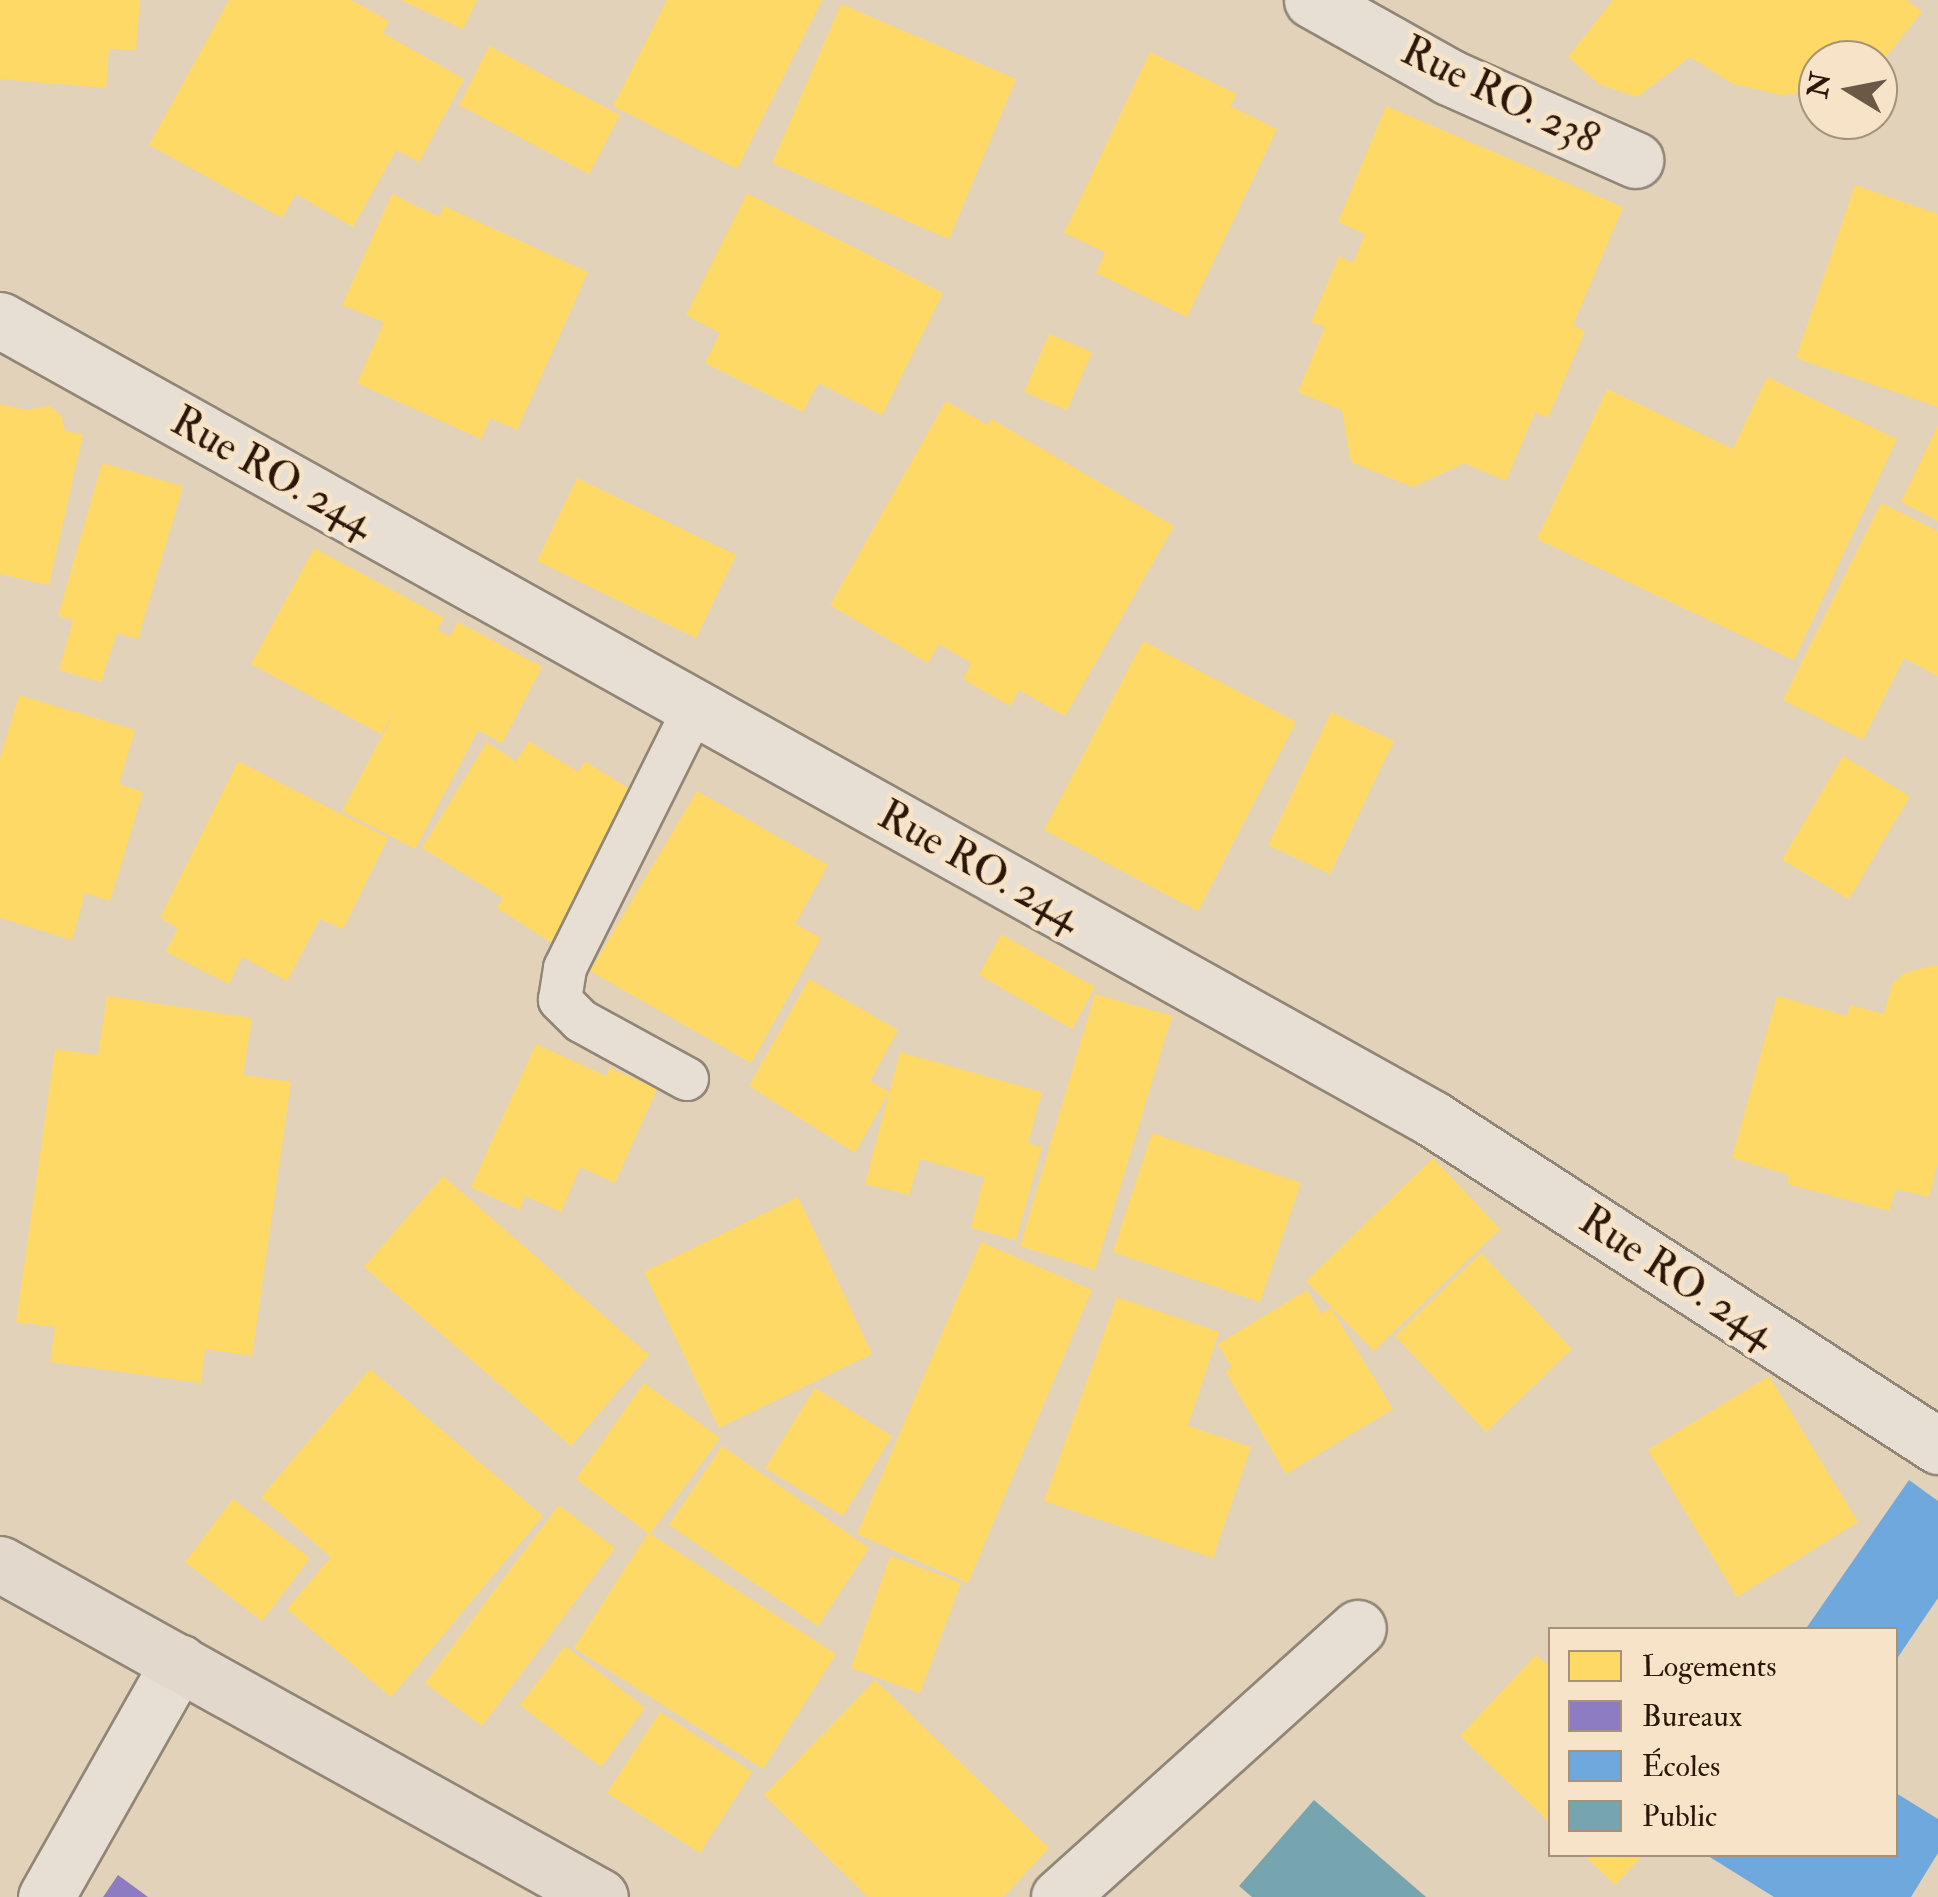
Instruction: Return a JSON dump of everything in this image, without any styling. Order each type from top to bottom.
[{"type":"main road","points":[[0,1564],[600,1897]]},
{"type":"street","name":"Rue RO. 238","points":[[1312,0],[1450,77],[1635,160]]},
{"type":"street","name":"Rue RO. 244","points":[[0,320],[1433,1119],[1938,1446]]},
{"type":"street","points":[[1058,1897],[1358,1628]]},
{"type":"street","points":[[46,1897],[179,1662]]},
{"type":"lane","points":[[687,1079],[581,1021],[560,1000],[566,968],[694,707]]},
{"type":"building: Logements","points":[[0,0],[140,0],[136,50],[109,49],[106,88],[0,79]]},
{"type":"building: Logements","points":[[229,0],[351,0],[389,21],[383,33],[464,79],[419,162],[396,150],[353,227],[296,194],[282,218],[149,145]]},
{"type":"building: Logements","points":[[401,0],[477,0],[463,29]]},
{"type":"building: Logements","points":[[667,0],[822,0],[737,169],[613,106]]},
{"type":"building: Logements","points":[[1613,0],[1907,0],[1922,12],[1898,42],[1798,40],[1798,94],[1781,95],[1733,84],[1690,57],[1637,97],[1599,84],[1568,57]]},
{"type":"building: Logements","points":[[841,4],[1016,79],[949,239],[772,163]]},
{"type":"building: Logements","points":[[489,46],[620,115],[589,174],[459,105]]},
{"type":"building: Logements","points":[[1150,52],[1237,94],[1230,106],[1277,129],[1187,317],[1096,273],[1105,252],[1064,233]]},
{"type":"building: Logements","points":[[1386,106],[1623,207],[1573,325],[1585,331],[1548,418],[1535,412],[1506,481],[1464,463],[1413,487],[1351,462],[1342,410],[1298,392],[1325,327],[1311,322],[1339,256],[1353,263],[1365,234],[1338,222]]},
{"type":"building: Logements","points":[[1855,185],[1938,214],[1938,407],[1796,358]]},
{"type":"building: Logements","points":[[747,193],[943,293],[882,415],[818,383],[803,412],[705,363],[720,333],[686,315]]},
{"type":"building: Logements","points":[[392,194],[439,217],[444,206],[588,272],[517,430],[490,418],[481,439],[357,383],[384,322],[342,305]]},
{"type":"building: Logements","points":[[1049,334],[1092,352],[1067,410],[1024,392]]},
{"type":"building: Logements","points":[[1767,377],[1897,439],[1794,660],[1537,539],[1607,389],[1733,449]]},
{"type":"building: Logements","points":[[946,401],[987,425],[991,419],[1174,526],[1065,716],[1019,690],[1010,706],[963,679],[971,663],[939,644],[928,663],[830,605]]},
{"type":"building: Logements","points":[[0,404],[25,410],[49,406],[61,415],[65,431],[83,434],[49,585],[0,574]]},
{"type":"building: Logements","points":[[1938,425],[1938,521],[1901,502]]},
{"type":"building: Logements","points":[[102,463],[183,486],[138,639],[117,633],[101,682],[59,670],[73,620],[58,616]]},
{"type":"building: Logements","points":[[577,478],[736,555],[696,638],[537,561]]},
{"type":"building: Logements","points":[[1881,503],[1938,531],[1938,676],[1904,658],[1863,740],[1783,700]]},
{"type":"building: Logements","points":[[314,548],[444,618],[437,630],[450,636],[458,622],[542,667],[502,743],[478,730],[415,849],[342,811],[395,712],[381,734],[251,664]]},
{"type":"building: Logements","points":[[1143,641],[1296,722],[1198,911],[1044,830]]},
{"type":"building: Logements","points":[[19,695],[135,730],[119,784],[143,792],[110,901],[85,893],[72,940],[0,918],[0,758]]},
{"type":"building: Logements","points":[[1331,712],[1394,741],[1330,874],[1268,845]]},
{"type":"building: Logements","points":[[529,741],[578,772],[585,761],[648,801],[557,946],[497,908],[503,898],[422,848],[487,742],[516,762]]},
{"type":"building: Logements","points":[[1843,756],[1910,796],[1849,899],[1782,860]]},
{"type":"building: Logements","points":[[238,761],[388,838],[343,929],[320,919],[287,981],[242,957],[229,984],[166,952],[178,928],[160,918]]},
{"type":"building: Logements","points":[[697,791],[828,865],[795,924],[821,938],[751,1063],[590,971]]},
{"type":"building: Logements","points":[[1001,934],[1095,987],[1072,1029],[979,975]]},
{"type":"building: Logements","points":[[1938,966],[1938,1163],[1929,1197],[1896,1189],[1889,1211],[1787,1184],[1789,1175],[1732,1158],[1777,996],[1847,1016],[1850,1005],[1884,1014],[1892,984],[1904,973]]},
{"type":"building: Logements","points":[[809,979],[898,1030],[870,1081],[889,1092],[855,1153],[749,1086]]},
{"type":"building: Logements","points":[[1095,994],[1172,1016],[1095,1270],[1020,1246]]},
{"type":"building: Logements","points":[[107,996],[252,1018],[243,1075],[291,1082],[252,1356],[205,1349],[201,1383],[50,1362],[55,1327],[16,1322],[55,1049],[98,1055]]},
{"type":"building: Logements","points":[[536,1044],[606,1076],[610,1068],[657,1089],[615,1183],[580,1167],[561,1212],[525,1196],[520,1210],[471,1187]]},
{"type":"building: Logements","points":[[900,1052],[1042,1092],[1028,1143],[1042,1147],[1016,1240],[971,1228],[984,1177],[920,1159],[909,1195],[865,1184]]},
{"type":"building: Logements","points":[[1152,1133],[1301,1183],[1260,1302],[1113,1252]]},
{"type":"building: Logements","points":[[1433,1158],[1500,1229],[1374,1351],[1306,1281]]},
{"type":"building: Logements","points":[[443,1176],[649,1355],[571,1446],[364,1267]]},
{"type":"building: Logements","points":[[798,1197],[872,1354],[719,1428],[644,1272]]},
{"type":"building: Logements","points":[[981,1242],[1092,1290],[968,1583],[857,1534]]},
{"type":"building: Logements","points":[[1481,1253],[1572,1349],[1486,1432],[1395,1336]]},
{"type":"building: Logements","points":[[1307,1290],[1321,1314],[1331,1308],[1393,1409],[1286,1474],[1225,1371],[1232,1368],[1218,1344]]},
{"type":"building: Logements","points":[[1117,1297],[1219,1332],[1188,1426],[1251,1447],[1213,1558],[1044,1501]]},
{"type":"building: Logements","points":[[370,1369],[543,1516],[391,1697],[287,1609],[331,1557],[261,1497]]},
{"type":"building: Logements","points":[[1769,1376],[1858,1522],[1737,1597],[1648,1450]]},
{"type":"building: Logements","points":[[644,1383],[720,1438],[650,1534],[836,1654],[763,1769],[574,1648],[648,1533],[576,1479]]},
{"type":"building: Logements","points":[[815,1388],[892,1436],[843,1516],[765,1468]]},
{"type":"building: Logements","points":[[722,1446],[869,1548],[818,1626],[669,1525]]},
{"type":"building: Logements","points":[[233,1499],[310,1558],[262,1621],[185,1562]]},
{"type":"building: Logements","points":[[559,1505],[615,1548],[482,1726],[425,1683]]},
{"type":"building: Logements","points":[[890,1556],[961,1583],[920,1693],[851,1668]]},
{"type":"building: Logements","points":[[565,1646],[645,1708],[601,1767],[520,1705]]},
{"type":"building: Logements","points":[[1536,1655],[1548,1665],[1548,1821],[1460,1736]]},
{"type":"building: Logements","points":[[875,1680],[1049,1848],[1003,1897],[868,1897],[764,1795]]},
{"type":"building: Logements","points":[[660,1712],[752,1772],[700,1853],[607,1793]]},
{"type":"building: Logements","points":[[1586,1857],[1641,1857],[1615,1885]]},
{"type":"building: Bureaux","points":[[118,1875],[148,1897],[103,1897]]},
{"type":"building: Écoles","points":[[1909,1480],[1938,1501],[1938,1598],[1898,1657],[1898,1627],[1807,1627]]},
{"type":"building: Écoles","points":[[1898,1794],[1938,1819],[1938,1853],[1911,1897],[1774,1897],[1710,1857],[1898,1857]]},
{"type":"building: Public","points":[[1314,1800],[1426,1897],[1252,1897],[1239,1886]]}]
